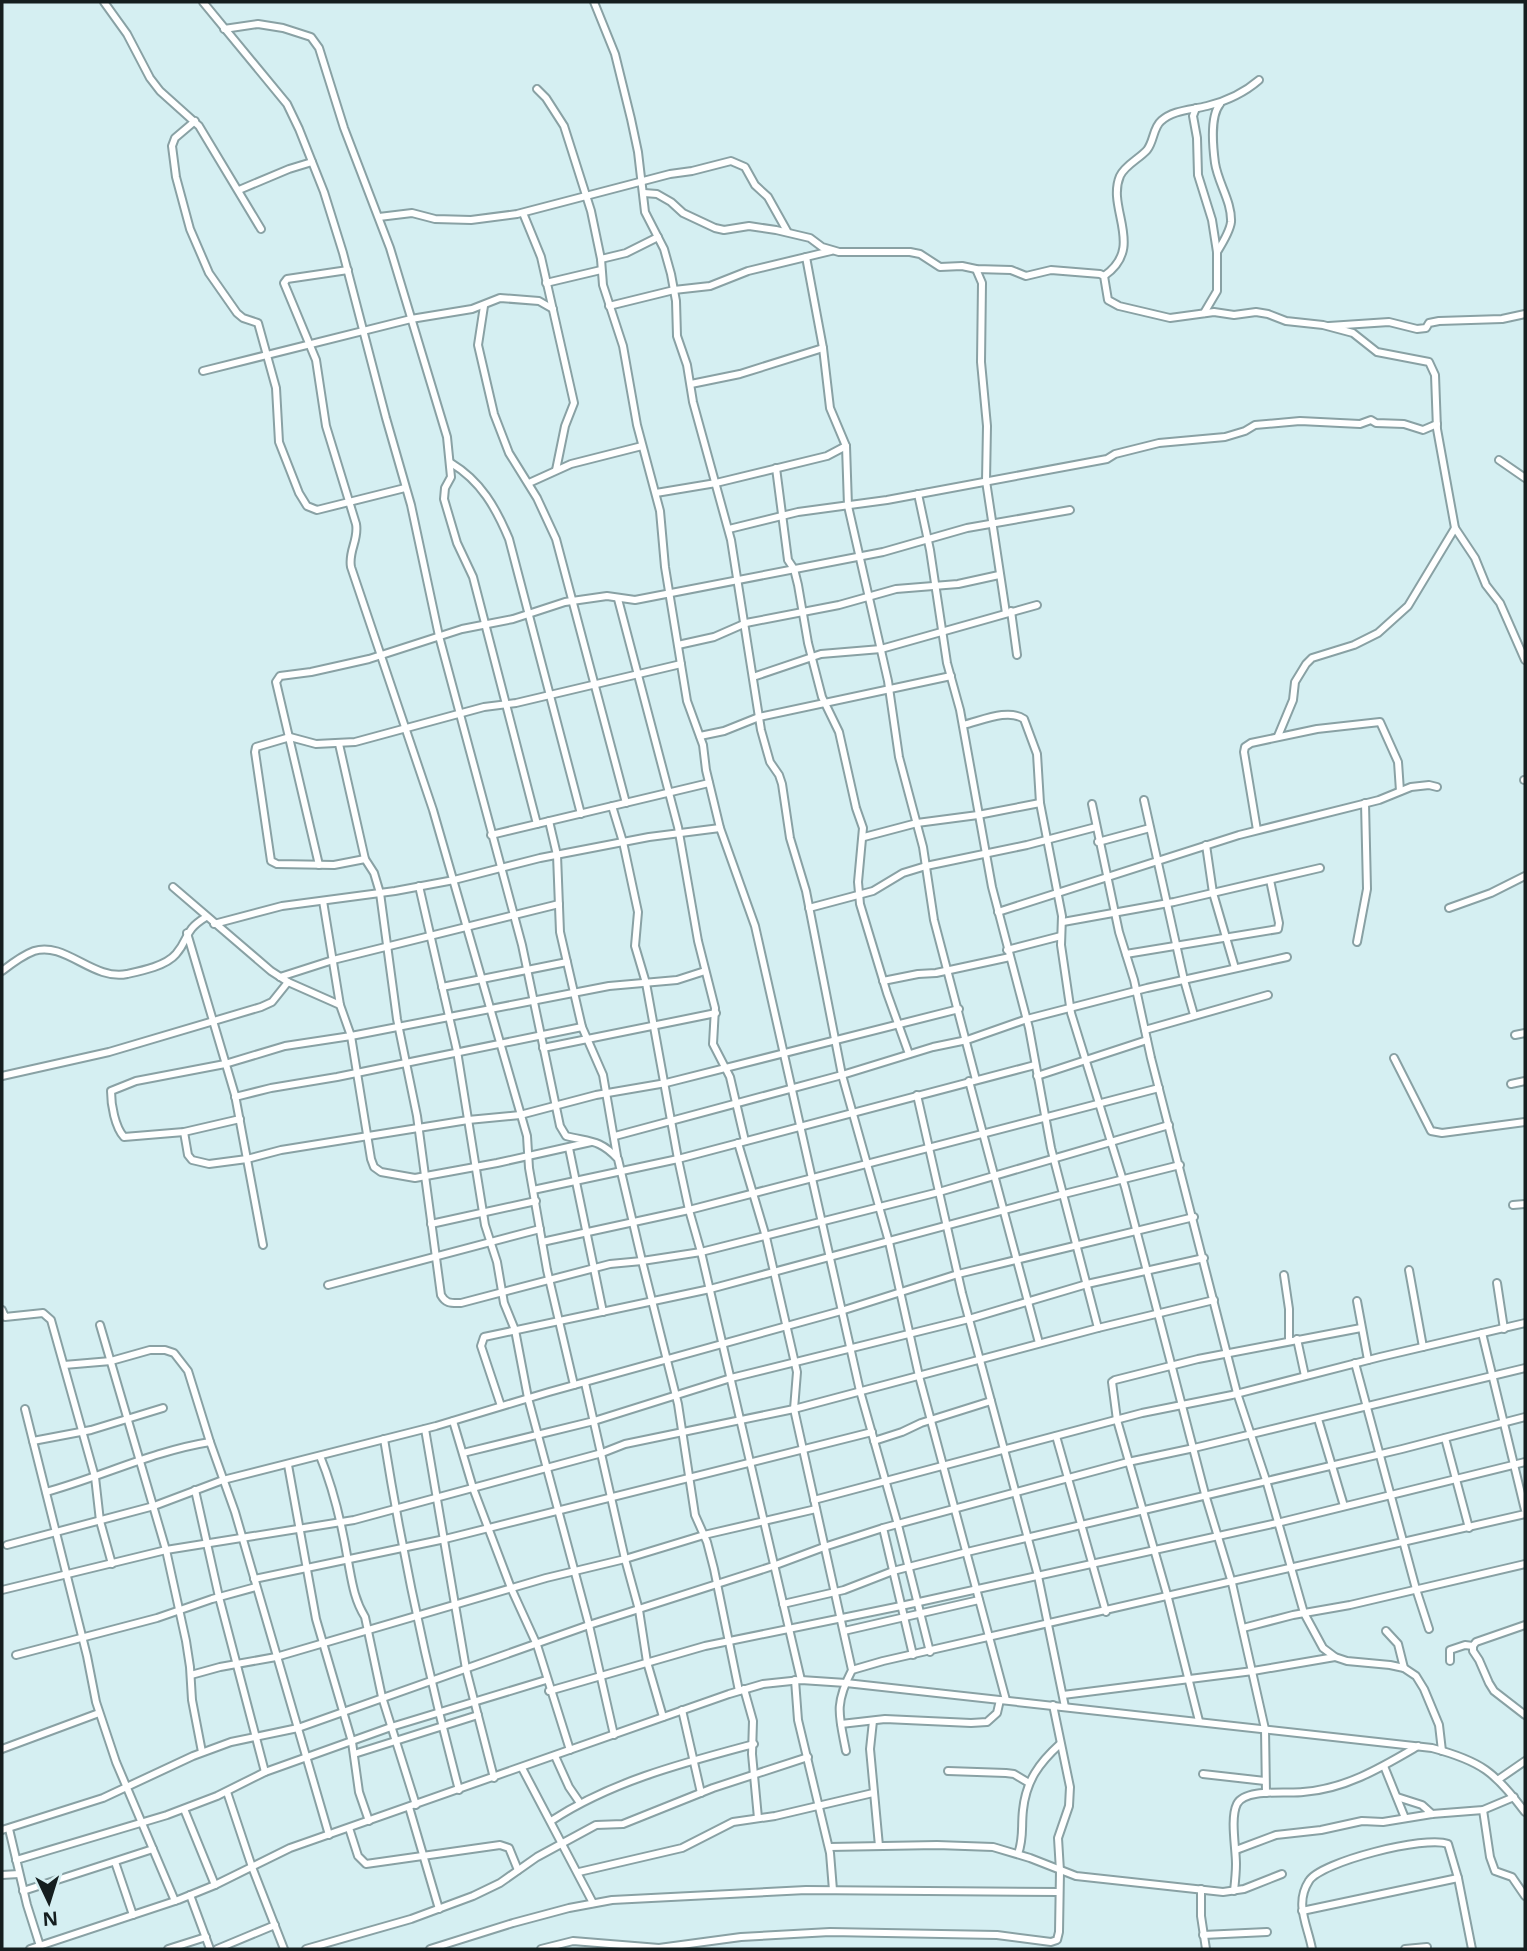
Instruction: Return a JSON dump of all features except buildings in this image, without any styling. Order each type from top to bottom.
[{"type":"street","points":[[104,2],[127,34],[150,78],[195,121],[261,229]]},
{"type":"street","points":[[203,2],[287,104],[312,162],[348,270],[411,505],[439,636],[514,916],[560,1126],[566,1136],[596,1141],[608,1148],[618,1159]]},
{"type":"street","points":[[594,2],[620,72],[638,152],[645,212],[667,260],[674,290],[677,336],[685,357],[729,528],[765,747],[770,762],[779,775],[790,838],[809,908],[842,1075],[889,1242],[919,1376],[991,1638],[1003,1700],[997,1713],[987,1722],[898,1719],[841,1724]]},
{"type":"street","points":[[224,29],[267,24],[311,37],[319,48],[338,110],[379,217],[447,437],[451,477],[445,488],[444,499],[457,543],[473,578],[537,824]]},
{"type":"street","points":[[1104,276],[1115,268],[1122,249],[1124,229],[1116,194],[1121,175],[1151,145],[1158,123],[1168,115],[1221,103],[1238,96],[1259,80]]},
{"type":"street","points":[[537,89],[564,126],[587,196],[609,306],[623,346],[637,425],[660,511],[669,592],[687,701],[700,736],[720,828],[755,926],[860,1391],[930,1651]]},
{"type":"street","points":[[1217,252],[1231,224],[1229,207],[1215,164],[1214,118],[1215,109],[1221,103]]},
{"type":"street","points":[[1196,108],[1193,116],[1197,138],[1198,175],[1212,220],[1217,252],[1217,291],[1204,313]]},
{"type":"street","points":[[195,121],[175,138],[172,146],[176,177],[190,229],[209,273],[237,313],[258,323],[276,388],[279,442],[299,493],[312,509],[328,509],[405,488]]},
{"type":"street","points":[[379,217],[412,213],[435,219],[471,220],[523,213],[642,181],[731,161],[746,167],[755,185],[768,197],[789,233]]},
{"type":"street","points":[[239,190],[312,162]]},
{"type":"street","points":[[644,193],[657,194],[671,202],[682,213],[715,228],[724,230],[761,227],[810,238],[831,251]]},
{"type":"street","points":[[523,213],[541,257],[574,403],[565,426],[556,470]]},
{"type":"street","points":[[601,259],[626,253],[658,237]]},
{"type":"street","points":[[609,306],[674,290],[710,286],[748,271],[831,251],[910,252],[920,254],[940,267],[1011,270],[1026,276],[1051,270],[1104,276]]},
{"type":"street","points":[[806,257],[823,348],[830,408],[846,446],[848,506],[881,649],[899,757],[926,866],[934,920],[967,1040],[984,1135],[1040,1343]]},
{"type":"street","points":[[976,269],[982,283],[981,362],[987,426],[986,481],[999,575],[1017,655]]},
{"type":"street","points":[[348,270],[285,281],[318,369],[326,426],[358,532],[350,554],[351,566],[407,728],[454,880],[527,1136],[542,1242],[574,1385]]},
{"type":"street","points":[[546,283],[601,270]]},
{"type":"street","points":[[1104,276],[1107,297],[1112,304],[1170,318],[1204,313],[1234,315],[1256,312],[1286,321],[1328,326],[1353,333],[1377,352],[1429,362],[1435,375],[1437,424],[1455,528],[1471,551],[1486,585],[1500,603],[1525,660]]},
{"type":"street","points":[[204,371],[411,319],[484,306],[500,298],[539,301],[553,309]]},
{"type":"street","points":[[484,306],[478,345],[491,402],[502,440],[529,483],[556,540],[626,803]]},
{"type":"street","points":[[1328,326],[1389,322],[1417,329],[1426,328],[1429,323],[1439,321],[1503,319],[1525,314]]},
{"type":"street","points":[[691,384],[740,374],[823,348]]},
{"type":"street","points":[[729,528],[782,515],[918,494],[1107,459],[1115,454],[1159,443],[1225,437],[1255,425],[1300,421],[1360,424],[1371,420],[1376,423],[1404,424],[1423,430],[1437,424]]},
{"type":"street","points":[[529,483],[556,470],[642,446]]},
{"type":"street","points":[[656,494],[716,483],[827,456],[846,446]]},
{"type":"street","points":[[1499,460],[1525,478]]},
{"type":"street","points":[[451,463],[465,471],[496,508],[509,539],[581,814]]},
{"type":"street","points":[[776,468],[788,560],[794,569],[824,704],[839,732],[863,836],[858,876],[859,896],[883,981],[909,1054]]},
{"type":"street","points":[[918,494],[985,853],[1027,1019],[1044,1118],[1098,1328]]},
{"type":"street","points":[[319,865],[277,679],[280,676],[334,668],[439,636],[513,619],[572,601],[607,596],[635,600],[859,557],[967,528],[1070,510]]},
{"type":"street","points":[[1278,736],[1293,700],[1296,682],[1306,664],[1312,658],[1354,645],[1378,633],[1408,606],[1455,528]]},
{"type":"street","points":[[678,645],[714,637],[746,623],[839,605],[896,589],[958,584],[999,575]]},
{"type":"street","points":[[618,599],[679,833],[705,971],[716,1013],[713,1044],[726,1068],[736,1103],[741,1142],[797,1371],[794,1409],[852,1670],[841,1693],[841,1724],[846,1751]]},
{"type":"street","points":[[753,677],[812,656],[881,649],[1037,605]]},
{"type":"street","points":[[1517,642],[1525,644]]},
{"type":"street","points":[[365,859],[319,865],[277,864],[271,861],[256,747],[290,737],[316,744],[339,744],[375,738],[484,707],[506,705],[681,664]]},
{"type":"street","points":[[700,736],[724,732],[759,717],[951,676]]},
{"type":"street","points":[[963,725],[1015,715],[1024,719],[1037,754],[1040,803],[1063,922],[1061,936],[1070,1009],[1122,1180],[1205,1494],[1232,1583],[1265,1729],[1266,1793]]},
{"type":"street","points":[[1257,831],[1246,768],[1245,747],[1251,743],[1278,736],[1380,722],[1398,762],[1400,791]]},
{"type":"street","points":[[339,744],[365,859],[374,873],[380,893],[444,1301],[461,1303],[593,1268],[701,1252],[766,1237],[939,1192],[1169,1125]]},
{"type":"street","points":[[491,835],[709,783]]},
{"type":"street","points":[[998,912],[1206,845],[1365,803],[1420,785],[1437,787]]},
{"type":"street","points":[[1144,800],[1194,1015]]},
{"type":"street","points":[[863,836],[916,823],[1040,803]]},
{"type":"street","points":[[1357,942],[1367,889],[1365,803]]},
{"type":"street","points":[[1092,804],[1115,913],[1137,991],[1147,1040],[1237,1393],[1266,1480],[1304,1613],[1323,1648],[1335,1657]]},
{"type":"street","points":[[612,806],[623,842],[638,912],[635,946],[655,1025],[678,1159],[789,1630],[798,1680],[798,1720],[829,1847],[832,1890]]},
{"type":"street","points":[[549,821],[557,855],[560,932],[582,1027],[608,1093],[618,1159],[676,1394],[695,1515],[704,1535],[718,1584],[742,1690],[753,1721],[758,1818]]},
{"type":"street","points":[[809,908],[859,896],[880,888],[903,873],[926,866],[1096,827]]},
{"type":"street","points":[[214,924],[282,906],[454,880],[500,867],[623,842],[720,828]]},
{"type":"street","points":[[1098,842],[1150,828]]},
{"type":"street","points":[[1206,845],[1213,893],[1235,968]]},
{"type":"street","points":[[1063,922],[1166,903],[1320,868]]},
{"type":"street","points":[[1449,908],[1525,876]]},
{"type":"street","points":[[1126,954],[1278,929],[1270,880]]},
{"type":"street","points":[[419,886],[457,1051],[483,1213],[515,1330],[528,1398],[589,1625],[614,1735]]},
{"type":"street","points":[[173,887],[280,977],[340,1005]]},
{"type":"street","points":[[323,901],[340,1005],[351,1036],[374,1167],[381,1172],[411,1178],[425,1177],[596,1141]]},
{"type":"street","points":[[280,977],[333,960],[559,904]]},
{"type":"street","points":[[2,971],[40,950],[70,957],[98,972],[122,975],[170,959],[177,954],[187,933],[206,917]]},
{"type":"street","points":[[187,933],[235,1097],[263,1245]]},
{"type":"street","points":[[883,981],[949,971],[1061,936]]},
{"type":"street","points":[[615,1136],[967,1040],[1027,1019],[1287,957]]},
{"type":"street","points":[[442,987],[567,962]]},
{"type":"street","points":[[240,1119],[184,1132],[124,1137],[116,1118],[111,1091],[136,1081],[225,1064],[285,1046],[450,1018],[491,1007],[609,986],[677,980],[705,971]]},
{"type":"street","points":[[2,1076],[121,1049],[261,1007],[272,1002],[288,982]]},
{"type":"street","points":[[1145,1030],[1268,995]]},
{"type":"street","points":[[184,1132],[188,1155],[192,1160],[209,1164],[468,1120],[520,1115],[784,1055],[959,1009]]},
{"type":"street","points":[[542,1048],[716,1013]]},
{"type":"street","points":[[235,1097],[582,1027]]},
{"type":"street","points":[[1515,1035],[1525,1033]]},
{"type":"street","points":[[1037,1076],[1147,1040]]},
{"type":"street","points":[[1394,1058],[1431,1131],[1442,1133],[1525,1122]]},
{"type":"street","points":[[533,1190],[678,1159],[916,1094],[1035,1065]]},
{"type":"street","points":[[1511,1084],[1525,1081]]},
{"type":"street","points":[[542,1242],[689,1210],[1159,1088]]},
{"type":"street","points":[[916,1094],[979,1360],[1038,1576],[1065,1707]]},
{"type":"street","points":[[569,1148],[603,1312]]},
{"type":"street","points":[[501,1406],[481,1342],[484,1337],[710,1289],[1180,1165]]},
{"type":"street","points":[[431,1224],[536,1201]]},
{"type":"street","points":[[1513,1205],[1525,1204]]},
{"type":"street","points":[[7,1545],[154,1506],[223,1480],[425,1429],[841,1311],[958,1274],[1194,1217]]},
{"type":"street","points":[[328,1284],[540,1229]]},
{"type":"street","points":[[463,1453],[594,1421],[731,1378],[969,1319],[1087,1284],[1204,1258]]},
{"type":"street","points":[[1409,1270],[1423,1347]]},
{"type":"street","points":[[1284,1275],[1293,1340],[1305,1376]]},
{"type":"street","points":[[1497,1283],[1504,1329]]},
{"type":"street","points":[[2,1590],[166,1550],[340,1522],[395,1510],[625,1444],[794,1409],[1214,1300]]},
{"type":"street","points":[[1357,1301],[1368,1360]]},
{"type":"street","points":[[2,1310],[5,1317],[43,1313],[51,1320],[95,1477],[100,1521],[112,1564]]},
{"type":"street","points":[[814,1500],[1117,1420],[1525,1323]]},
{"type":"street","points":[[100,1325],[166,1550],[191,1675],[192,1700],[202,1752]]},
{"type":"street","points":[[1199,1721],[1168,1598],[1152,1550],[1117,1420],[1112,1382],[1171,1366],[1361,1328]]},
{"type":"street","points":[[852,1670],[1469,1528],[1525,1512],[1516,1464],[1482,1333]]},
{"type":"street","points":[[64,1365],[111,1361],[150,1350],[165,1350],[174,1353],[188,1371],[242,1537],[329,1835]]},
{"type":"street","points":[[1355,1363],[1429,1629]]},
{"type":"street","points":[[40,1946],[5,1830],[127,1788],[202,1752],[298,1728],[589,1625],[883,1528],[1128,1462],[1525,1368]]},
{"type":"street","points":[[585,1383],[639,1610],[647,1662],[663,1717]]},
{"type":"street","points":[[874,1441],[931,1419],[991,1401]]},
{"type":"street","points":[[33,1441],[83,1432],[163,1408]]},
{"type":"street","points":[[25,1409],[99,1713],[127,1788],[175,1901]]},
{"type":"street","points":[[783,1604],[836,1592],[908,1567],[967,1552],[1525,1417]]},
{"type":"street","points":[[1318,1419],[1344,1506]]},
{"type":"street","points":[[453,1421],[473,1488],[511,1588],[537,1645],[549,1691],[570,1751]]},
{"type":"street","points":[[425,1429],[466,1668],[494,1778]]},
{"type":"street","points":[[16,1655],[179,1611],[255,1583],[489,1528],[872,1432]]},
{"type":"street","points":[[1056,1436],[1106,1612]]},
{"type":"street","points":[[1445,1438],[1469,1528]]},
{"type":"street","points":[[384,1439],[416,1617],[459,1790]]},
{"type":"street","points":[[46,1492],[140,1462],[166,1450],[210,1442]]},
{"type":"street","points":[[320,1456],[333,1490],[355,1600],[365,1617],[382,1697],[439,1909]]},
{"type":"street","points":[[549,1691],[705,1646],[842,1619],[1277,1523],[1525,1462]]},
{"type":"street","points":[[288,1465],[306,1570],[323,1645],[352,1742],[359,1792],[369,1821]]},
{"type":"street","points":[[195,1490],[219,1597],[265,1772]]},
{"type":"street","points":[[191,1675],[323,1645],[574,1570],[625,1559],[704,1535],[816,1509]]},
{"type":"street","points":[[883,1528],[913,1655]]},
{"type":"street","points":[[1243,1628],[1525,1564]]},
{"type":"street","points":[[844,1631],[979,1600]]},
{"type":"street","points":[[1472,1646],[1476,1642],[1525,1625]]},
{"type":"street","points":[[1386,1631],[1398,1644],[1404,1668]]},
{"type":"street","points":[[1450,1661],[1450,1650],[1465,1645],[1472,1646]]},
{"type":"street","points":[[1472,1646],[1494,1691],[1525,1715]]},
{"type":"street","points":[[1063,1695],[1253,1671],[1335,1657],[1404,1668],[1416,1676],[1439,1725],[1441,1751]]},
{"type":"street","points":[[16,1860],[184,1809],[265,1772],[391,1727],[546,1680]]},
{"type":"street","points":[[30,1949],[175,1901],[290,1849],[682,1710],[763,1684],[798,1680],[1053,1705],[1418,1746],[1462,1756],[1484,1767],[1499,1779],[1525,1812]]},
{"type":"street","points":[[541,1949],[573,1941],[659,1948],[741,1937],[830,1932],[997,1935],[1051,1942],[1057,1940],[1060,1871],[1058,1838],[1070,1797],[1053,1705]]},
{"type":"street","points":[[682,1710],[701,1793]]},
{"type":"street","points":[[2,1749],[99,1713]]},
{"type":"street","points":[[354,1754],[478,1715]]},
{"type":"street","points":[[873,1721],[870,1749],[878,1846]]},
{"type":"street","points":[[551,1821],[580,1803],[626,1782],[754,1744]]},
{"type":"street","points":[[1018,1854],[1024,1833],[1023,1813],[1029,1783],[1035,1770],[1060,1744]]},
{"type":"street","points":[[1234,1891],[1236,1805],[1246,1796],[1308,1792],[1340,1786],[1384,1766],[1418,1746]]},
{"type":"street","points":[[555,1756],[569,1787],[580,1803]]},
{"type":"street","points":[[306,1949],[439,1909],[500,1883],[537,1857],[596,1825],[623,1824],[701,1793],[808,1757]]},
{"type":"street","points":[[1499,1779],[1525,1761]]},
{"type":"street","points":[[1384,1766],[1405,1818]]},
{"type":"street","points":[[522,1768],[593,1903]]},
{"type":"street","points":[[948,1771],[1014,1774],[1029,1783]]},
{"type":"street","points":[[1203,1774],[1265,1781]]},
{"type":"street","points":[[227,1791],[252,1867],[284,1949]]},
{"type":"street","points":[[579,1872],[682,1848],[723,1826],[873,1793]]},
{"type":"street","points":[[1397,1797],[1422,1805],[1432,1814]]},
{"type":"street","points":[[1236,1850],[1276,1835],[1321,1830],[1362,1821],[1382,1822],[1483,1810],[1514,1797]]},
{"type":"street","points":[[184,1809],[215,1885]]},
{"type":"street","points":[[1483,1810],[1490,1857],[1495,1871],[1512,1877],[1525,1896]]},
{"type":"street","points":[[349,1828],[358,1856],[366,1864],[506,1846],[519,1870]]},
{"type":"street","points":[[1312,1949],[1302,1911],[1306,1888],[1314,1875],[1388,1847],[1445,1842],[1448,1844],[1458,1878],[1472,1949]]},
{"type":"street","points":[[829,1847],[978,1845],[1004,1849],[1060,1871],[1087,1878],[1234,1891],[1282,1874]]},
{"type":"street","points":[[23,1891],[153,1849]]},
{"type":"street","points":[[115,1862],[133,1915]]},
{"type":"street","points":[[2,1875],[19,1874]]},
{"type":"street","points":[[1302,1911],[1458,1878]]},
{"type":"street","points":[[1201,1889],[1206,1949]]},
{"type":"street","points":[[430,1949],[513,1923],[593,1903],[735,1893],[832,1890],[1059,1892]]},
{"type":"street","points":[[190,1895],[210,1949]]},
{"type":"street","points":[[217,1949],[275,1925]]},
{"type":"street","points":[[1203,1935],[1267,1933]]},
{"type":"street","points":[[168,1949],[206,1937]]},
{"type":"street","points":[[1405,1949],[1427,1947]]}]
